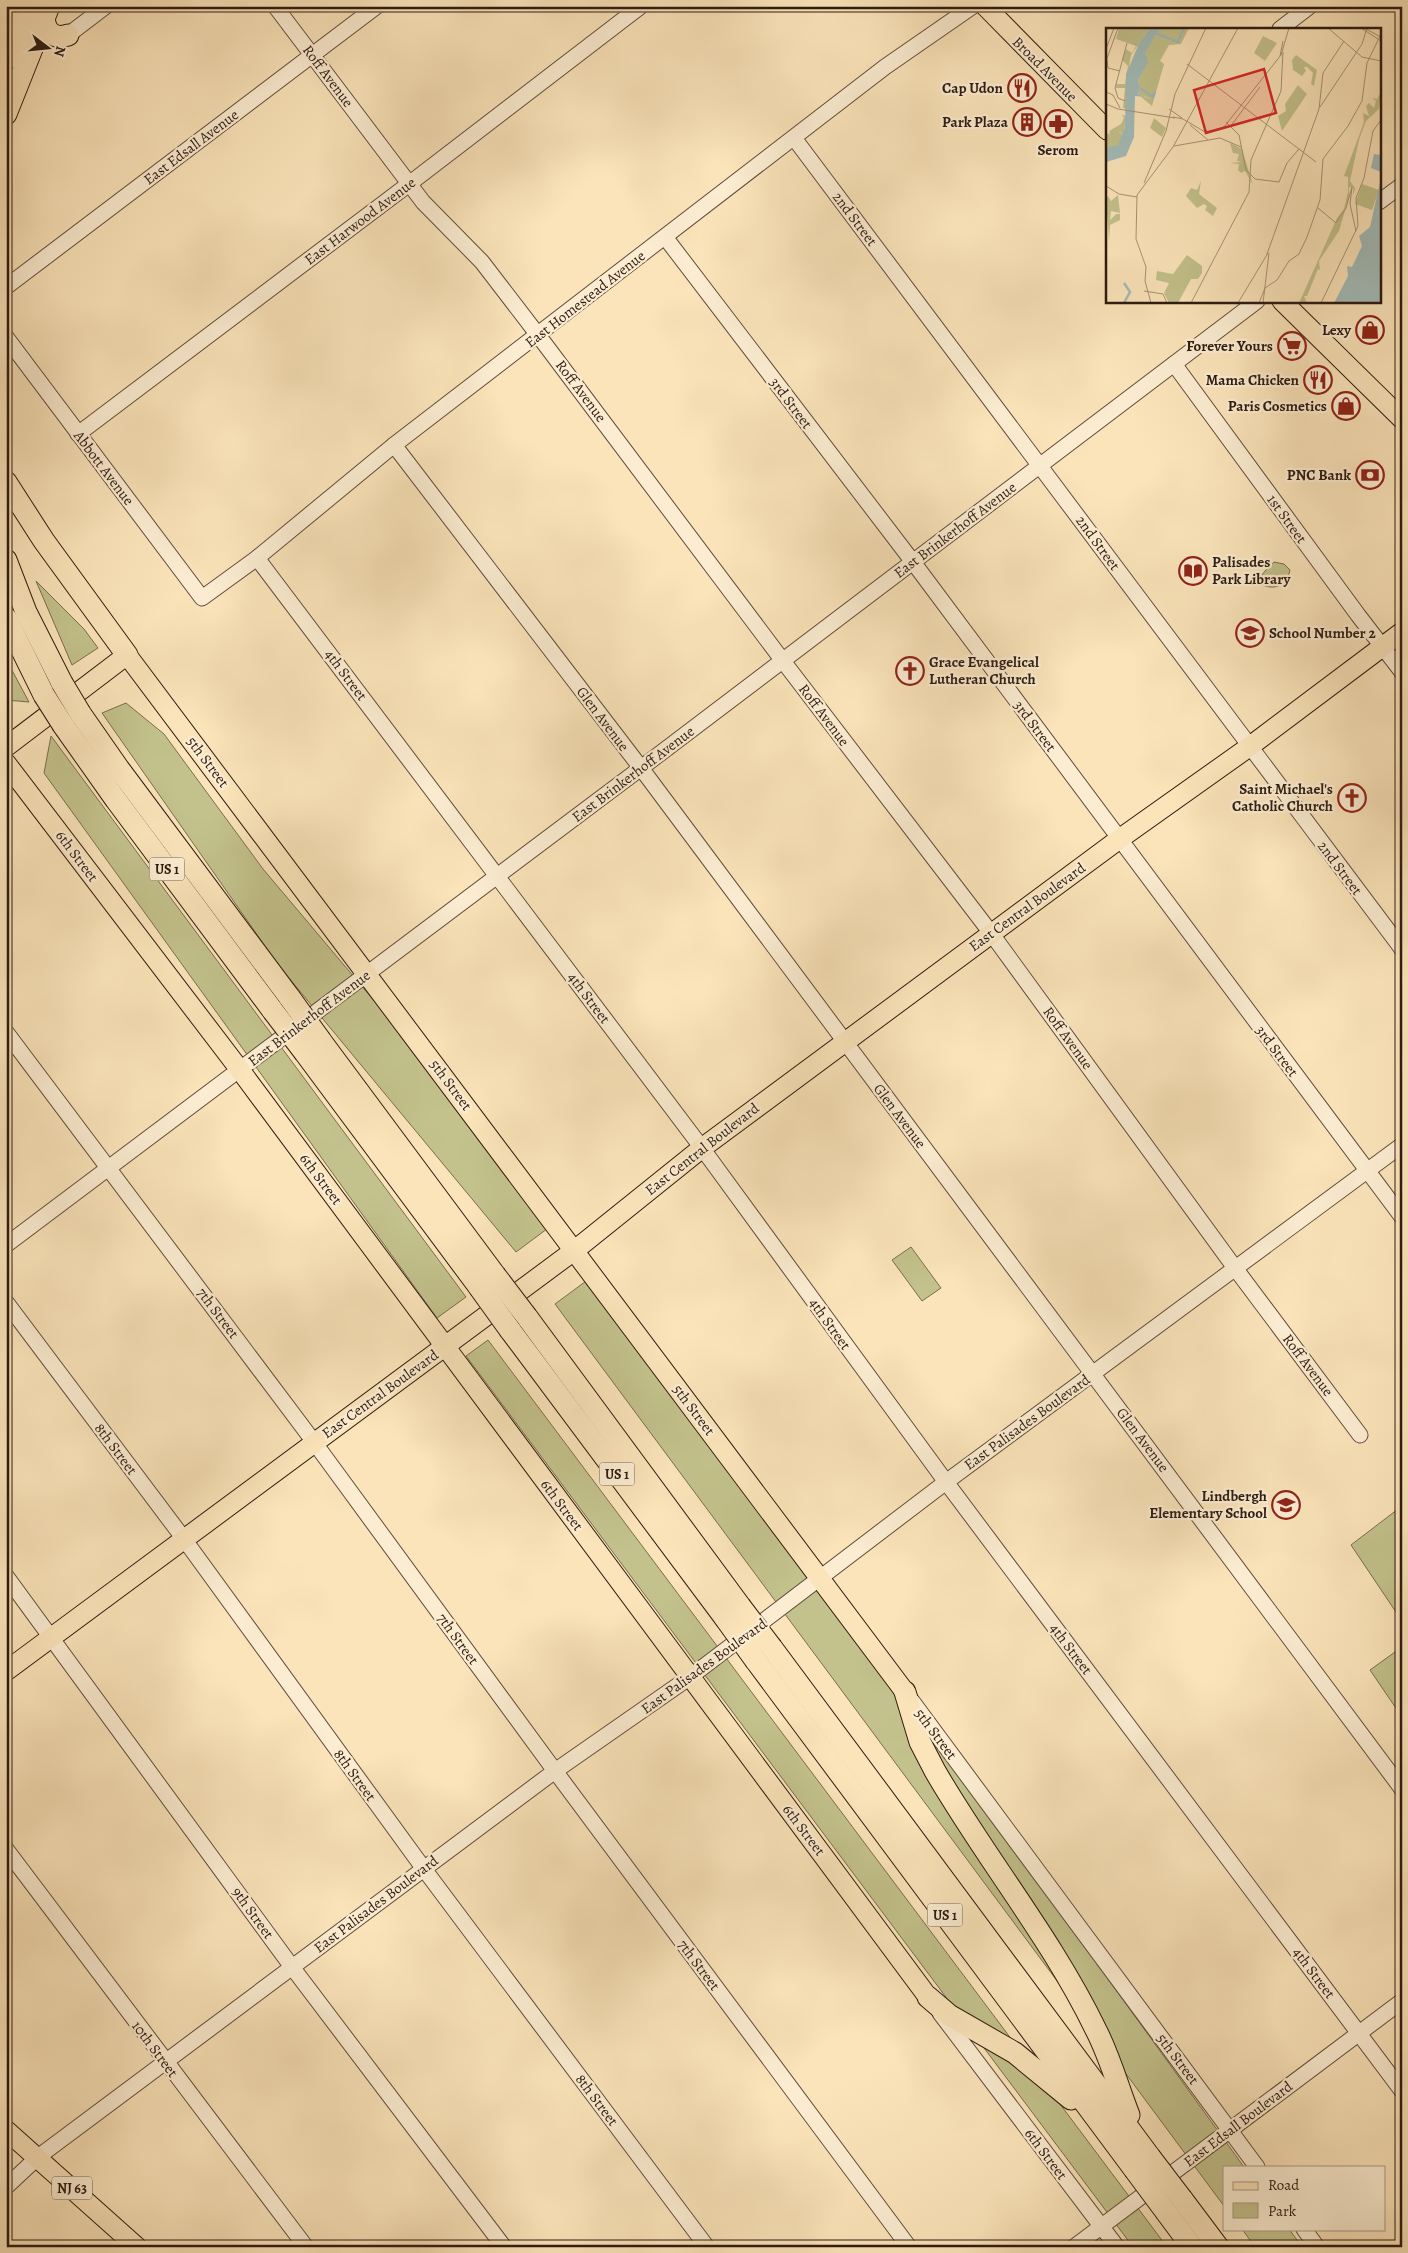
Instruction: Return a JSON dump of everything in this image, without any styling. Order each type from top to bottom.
[{"type":"highway","points":[[6,11],[8,6]]},
{"type":"highway","points":[[40,10],[44,26],[49,32],[57,36],[68,35]]},
{"type":"highway","points":[[6,60],[40,10]]},
{"type":"highway","points":[[6,114],[40,10]]},
{"type":"highway","points":[[6,482],[44,541],[127,655]]},
{"type":"highway","name":"US 1","points":[[6,560],[26,612],[62,683],[80,713],[281,1004],[764,1655],[1101,2125],[1142,2163],[1174,2206],[1218,2247]]},
{"type":"highway","name":"US 1","points":[[6,618],[44,694],[63,725],[116,800],[281,1004]]},
{"type":"highway","name":"US 1","points":[[764,1655],[1138,2139],[1142,2163]]},
{"type":"highway","points":[[905,1692],[920,1742],[931,1765],[1061,1967],[1096,2029],[1105,2048],[1138,2139]]},
{"type":"highway","points":[[928,1997],[949,2015],[1004,2045],[1025,2060],[1101,2125]]},
{"type":"highway","name":"US 1","points":[[1174,2206],[1192,2247]]},
{"type":"main road","name":"Broad Avenue","points":[[985,6],[1106,129]]},
{"type":"main road","points":[[1283,302],[1399,413]]},
{"type":"main road","name":"East Central Boulevard","points":[[6,1671],[575,1250],[702,1148],[844,1042],[1118,840],[1249,747],[1402,632]]},
{"type":"main road","points":[[6,747],[127,655]]},
{"type":"main road","name":"5th Street","points":[[127,655],[905,1692]]},
{"type":"main road","name":"6th Street","points":[[6,763],[240,1070],[928,1997]]},
{"type":"main road","name":"NJ 63","points":[[6,2130],[137,2247]]},
{"type":"street","points":[[68,35],[106,6]]},
{"type":"street","name":"Roff Avenue","points":[[274,6],[423,202],[482,262],[538,335],[782,661],[991,933],[1360,1435]]},
{"type":"street","name":"East Edsall Avenue","points":[[6,287],[377,6]]},
{"type":"street","name":"East Harwood Avenue","points":[[78,434],[641,6]]},
{"type":"street","name":"East Homestead Avenue","points":[[202,598],[257,558],[394,445],[886,67],[973,6]]},
{"type":"street","points":[[1281,28],[1310,6]]},
{"type":"street","name":"2nd Street","points":[[794,138],[1041,465],[1249,747],[1402,948]]},
{"type":"street","points":[[1380,201],[1402,185]]},
{"type":"street","name":"3rd Street","points":[[665,237],[913,562],[1118,840],[1402,1218]]},
{"type":"street","name":"East Brinkerhoff Avenue","points":[[6,1245],[641,768],[1256,302]]},
{"type":"street","name":"Abbott Avenue","points":[[6,337],[202,598]]},
{"type":"street","name":"1st Street","points":[[1174,364],[1402,672]]},
{"type":"street","name":"Glen Avenue","points":[[394,445],[641,768],[844,1042],[1094,1373],[1402,1789]]},
{"type":"street","name":"4th Street","points":[[257,558],[702,1148],[946,1482],[1402,2091]]},
{"type":"street","name":"7th Street","points":[[6,1032],[314,1442],[555,1771],[909,2247]]},
{"type":"street","name":"East Palisades Boulevard","points":[[6,2187],[38,2157],[292,1967],[555,1771],[690,1677],[821,1580],[946,1482],[1402,1145]]},
{"type":"street","name":"8th Street","points":[[6,1302],[184,1539],[424,1869],[707,2247]]},
{"type":"street","name":"9th Street","points":[[6,1576],[292,1967],[504,2247]]},
{"type":"street","name":"5th Street","points":[[905,1692],[1256,2166]]},
{"type":"street","name":"10th Street","points":[[6,1849],[306,2247]]},
{"type":"street","name":"6th Street","points":[[928,1997],[1117,2247]]},
{"type":"street","name":"East Edsall Boulevard","points":[[1074,2247],[1402,2001]]},
{"type":"street","points":[[1305,2230],[1317,2247]]},
{"type":"green space","points":[[1274,562],[1284,564],[1290,570],[1287,581],[1275,587],[1262,585],[1262,575]]},
{"type":"green space","points":[[36,581],[84,629],[98,648],[72,665]]},
{"type":"green space","points":[[6,659],[29,702],[6,700]]},
{"type":"green space","points":[[126,703],[164,734],[263,869],[559,1220],[516,1252],[279,966],[102,713]]},
{"type":"green space","points":[[51,736],[466,1297],[437,1318],[44,773]]},
{"type":"green space","points":[[911,1247],[941,1288],[922,1301],[892,1260]]},
{"type":"green space","points":[[597,1273],[1243,2166],[1223,2166],[1223,2205],[555,1304]]},
{"type":"green space","points":[[488,1340],[1167,2247],[1133,2247],[466,1356]]},
{"type":"green space","points":[[1402,1506],[1402,1621],[1351,1545]]},
{"type":"green space","points":[[1402,1647],[1402,1717],[1370,1670]]},
{"type":"green space","points":[[1243,2230],[1290,2230],[1302,2247],[1255,2247]]},
{"type":"place","name":"Cap Udon","points":[[1022,88]]},
{"type":"place","name":"Park Plaza","points":[[1027,122]]},
{"type":"place","name":"Serom","points":[[1058,124]]},
{"type":"place","name":"Lexy","points":[[1370,330]]},
{"type":"place","name":"Forever Yours","points":[[1292,346]]},
{"type":"place","name":"Mama Chicken","points":[[1318,380]]},
{"type":"place","name":"Paris Cosmetics","points":[[1346,406]]},
{"type":"place","name":"PNC Bank","points":[[1370,475]]},
{"type":"place","name":"Palisades Park Library","points":[[1193,571]]},
{"type":"place","name":"School Number 2","points":[[1250,633]]},
{"type":"place","name":"Grace Evangelical Lutheran Church","points":[[910,671]]},
{"type":"place","name":"Saint Michael's Catholic Church","points":[[1352,798]]},
{"type":"place","name":"Lindbergh Elementary School","points":[[1286,1505]]}]
